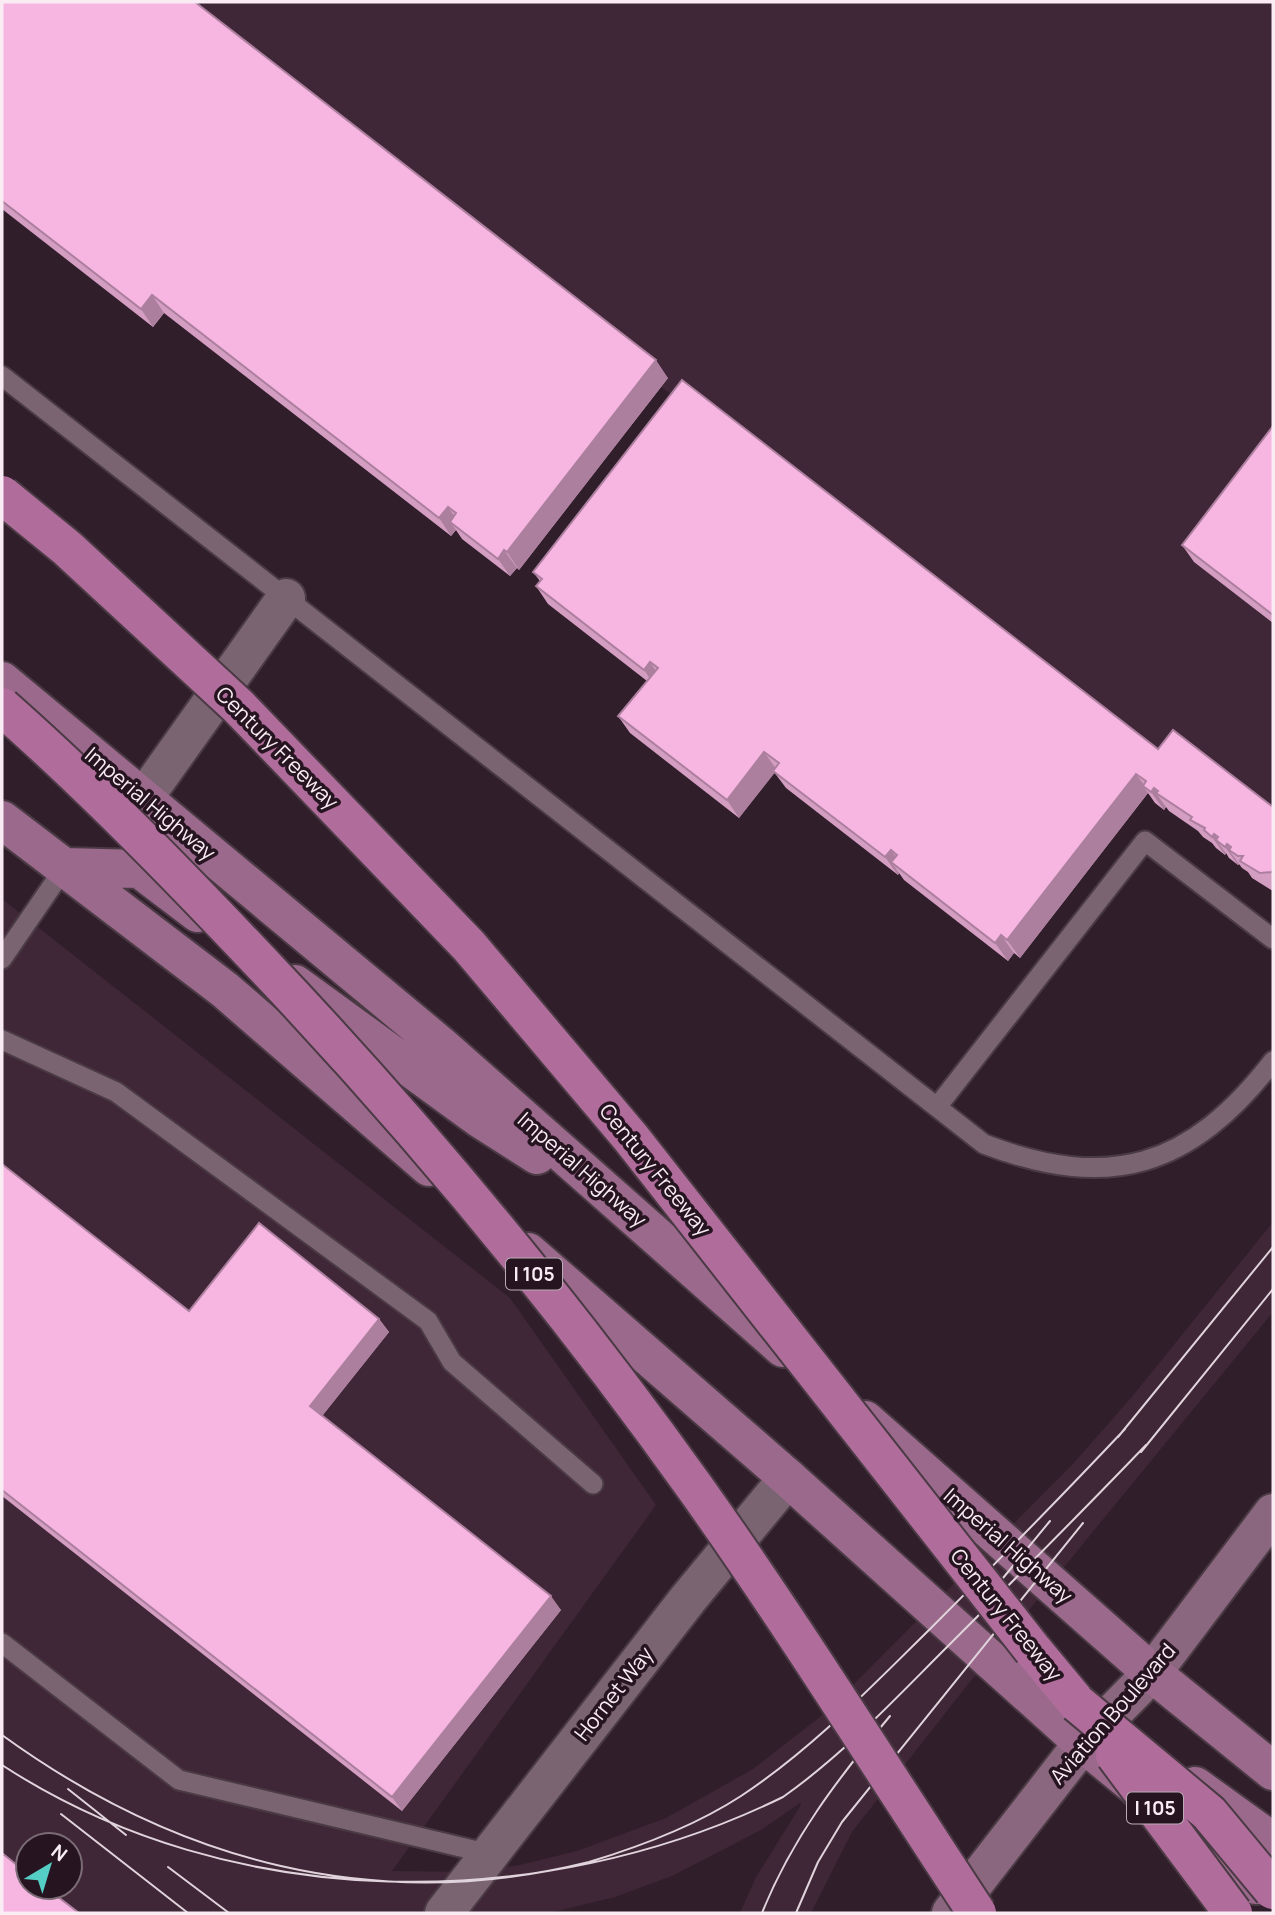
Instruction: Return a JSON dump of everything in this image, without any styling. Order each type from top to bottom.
[{"type":"highway","name":"Century Freeway","points":[[2,495],[67,548],[239,707],[469,946],[631,1138],[1077,1703],[1233,1913]]},
{"type":"highway","name":"I 105","points":[[2,707],[49,748],[197,894],[324,1029],[428,1145],[566,1313],[698,1491],[977,1913]]},
{"type":"highway","points":[[1077,1703],[1209,1813],[1273,1890]]},
{"type":"main road","name":"Imperial Highway","points":[[2,681],[440,1045],[1152,1673],[1273,1771]]},
{"type":"main road","points":[[2,820],[225,990],[788,1478],[1083,1743],[1273,1898]]},
{"type":"main road","points":[[65,867],[140,869],[479,1118],[538,1156],[590,1178]]},
{"type":"main road","name":"Aviation Boulevard","points":[[951,1913],[1083,1743],[1152,1673],[1273,1513]]},
{"type":"main road","points":[[1083,1743],[1136,1746],[1273,1842]]},
{"type":"street","points":[[143,799],[286,598]]},
{"type":"street","name":"Hornet Way","points":[[444,1913],[688,1599],[788,1478]]},
{"type":"lane","points":[[2,376],[984,1144],[1025,1160],[1074,1169],[1125,1168],[1199,1137],[1227,1114],[1273,1061]]},
{"type":"lane","points":[[936,1107],[1145,841],[1273,939]]},
{"type":"lane","points":[[2,959],[65,867]]},
{"type":"lane","points":[[2,1040],[116,1092],[428,1321],[452,1362],[593,1484]]},
{"type":"lane","points":[[2,1643],[179,1780],[490,1854]]},
{"type":"shaded area","points":[[169,2],[1273,2],[1273,867],[1122,747]]},
{"type":"shaded area","points":[[2,899],[510,1298],[656,1505],[392,1871],[469,1872],[520,1865],[577,1851],[666,1818],[753,1769],[825,1713],[1072,1465],[1131,1398],[1273,1222],[1273,1312],[969,1683],[852,1832],[811,1913],[740,1913],[756,1877],[800,1803],[761,1830],[672,1876],[615,1897],[549,1913],[2,1913]]},
{"type":"building","points":[[2,2],[195,2],[656,360],[507,552],[504,550],[498,559],[450,522],[456,513],[448,507],[439,518],[152,295],[141,309],[2,201]]},
{"type":"building","points":[[682,380],[1158,749],[1173,730],[1273,807],[1272,872],[1260,873],[1240,861],[1243,856],[1229,850],[1231,847],[1227,844],[1225,847],[1216,840],[1218,837],[1214,834],[1212,837],[1205,828],[1190,820],[1192,817],[1156,793],[1158,791],[1154,788],[1151,792],[1143,786],[1146,781],[1136,774],[1007,940],[1001,935],[995,943],[891,862],[897,855],[891,850],[885,857],[773,771],[779,763],[764,752],[727,800],[618,716],[658,668],[650,662],[644,670],[536,586],[542,579],[533,572]]},
{"type":"building","points":[[1273,426],[1273,615],[1182,545]]},
{"type":"building","points":[[2,1164],[189,1311],[259,1223],[379,1319],[310,1406],[551,1596],[392,1797],[2,1490]]},
{"type":"building","points":[[2,1853],[14,1863],[14,1901],[63,1901],[79,1913],[2,1913]]},
{"type":"tram line","points":[[1118,1437],[1273,1247]]},
{"type":"tram line","points":[[1141,1452],[1273,1289]]},
{"type":"tram line","points":[[2,1735],[69,1779],[137,1816],[208,1845],[281,1866],[355,1879],[432,1882],[510,1877],[589,1862],[648,1842],[705,1817],[741,1796],[792,1758],[840,1717],[930,1629],[1125,1429]]},
{"type":"tram line","points":[[2,1765],[92,1814],[187,1850],[287,1872],[388,1882],[491,1878],[592,1863],[690,1836],[783,1797],[827,1763],[888,1706],[1146,1445]]},
{"type":"tram line","points":[[1003,1578],[1050,1521]]},
{"type":"tram line","points":[[796,1913],[818,1862],[842,1822],[1083,1523]]},
{"type":"tram line","points":[[762,1913],[787,1859],[818,1809],[890,1716]]},
{"type":"tram line","points":[[68,1789],[126,1835]]},
{"type":"tram line","points":[[61,1814],[188,1913]]},
{"type":"tram line","points":[[168,1867],[229,1913]]}]
